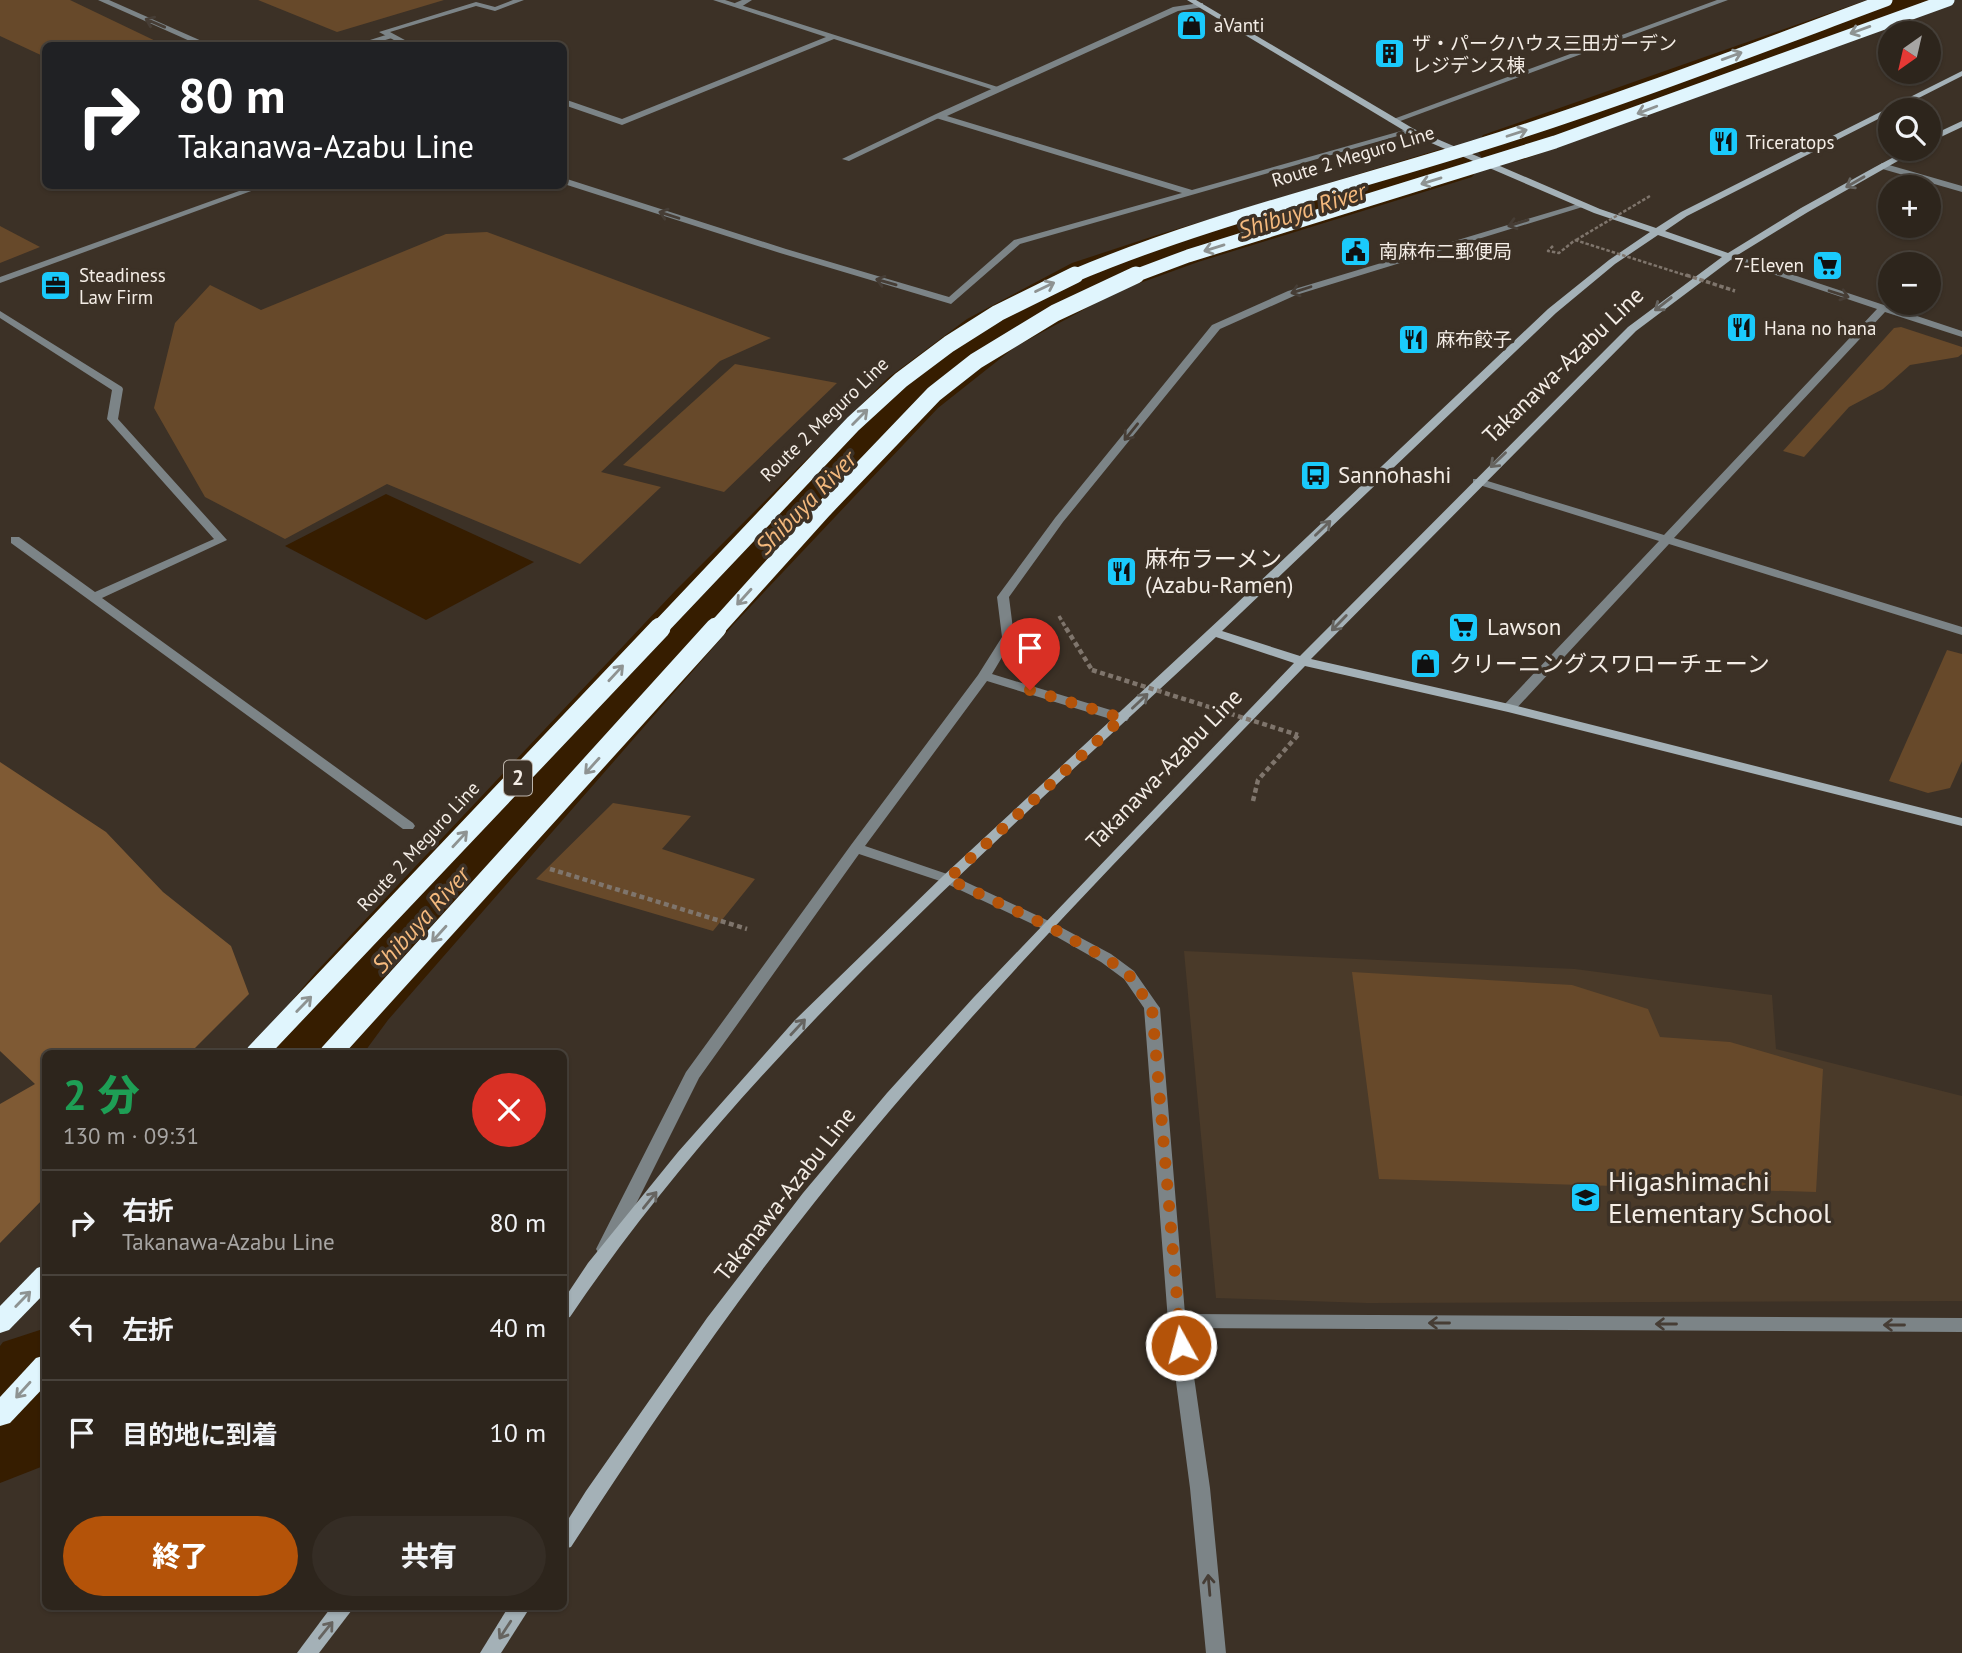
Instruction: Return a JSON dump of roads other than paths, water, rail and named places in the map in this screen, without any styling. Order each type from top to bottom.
[{"type":"highway","name":"Route 2 Meguro Line","points":[[260,1050],[844,434],[891,387],[983,320],[1060,279],[1156,242],[1527,130],[1886,0]]},
{"type":"highway","name":"2","points":[[334,1050],[896,432],[934,394],[997,347],[1093,293],[1188,256],[1555,142],[1948,0]]},
{"type":"highway","points":[[0,1322],[42,1279]]},
{"type":"highway","points":[[0,1415],[42,1370]]},
{"type":"main road","points":[[1191,0],[1411,131],[1584,205],[1728,256]]},
{"type":"main road","name":"Takanawa-Azabu Line","points":[[567,1308],[594,1268],[684,1156],[800,1024],[948,879],[1214,632],[1552,311],[1593,276],[1656,231],[1813,147],[1962,73]]},
{"type":"main road","points":[[1941,134],[1962,124]]},
{"type":"main road","name":"Takanawa-Azabu Line","points":[[567,1537],[666,1392],[808,1198],[912,1076],[1048,926],[1301,661],[1477,481],[1632,329],[1728,256],[1891,161]]},
{"type":"main road","points":[[1214,632],[1301,661],[1509,708],[1962,821]]},
{"type":"main road","points":[[307,1653],[342,1610]]},
{"type":"main road","points":[[490,1653],[517,1610]]},
{"type":"street","points":[[102,0],[200,42]]},
{"type":"street","points":[[402,42],[383,32],[476,4],[495,9],[520,0]]},
{"type":"street","points":[[717,0],[1000,89]]},
{"type":"street","points":[[738,5],[748,0]]},
{"type":"street","points":[[1392,121],[1724,0]]},
{"type":"street","points":[[846,159],[1176,9],[1200,5]]},
{"type":"street","points":[[368,42],[388,36]]},
{"type":"street","points":[[567,103],[622,122],[835,36]]},
{"type":"street","points":[[939,116],[1190,192]]},
{"type":"street","points":[[567,182],[951,301],[1017,242],[1411,131]]},
{"type":"street","points":[[1882,166],[1962,189]]},
{"type":"street","points":[[0,280],[252,189]]},
{"type":"street","points":[[594,1268],[692,1076],[984,676],[1008,637],[1003,597],[1059,520],[1216,327],[1292,293],[1584,205]]},
{"type":"street","points":[[1728,256],[1878,306]]},
{"type":"street","points":[[1509,708],[1878,313]]},
{"type":"street","points":[[0,314],[118,389],[112,419],[221,540],[94,597]]},
{"type":"street","points":[[1904,315],[1962,334]]},
{"type":"street","points":[[1477,481],[1962,631]]},
{"type":"street","points":[[15,540],[408,827]]},
{"type":"street","points":[[984,676],[1122,718]]},
{"type":"street","points":[[856,848],[948,879],[1048,926],[1106,958],[1129,975],[1152,1008],[1177,1321],[1200,1488],[1216,1653]]},
{"type":"street","points":[[1177,1321],[1962,1325]]},
{"type":"waterway","name":"Shibuya River","points":[[1504,147],[1916,0]]},
{"type":"waterway","name":"Shibuya River","points":[[309,1050],[352,996],[704,608],[913,393],[991,333],[1095,277],[1176,249],[1451,164]]},
{"type":"waterway","name":"Shibuya River","points":[[0,1432],[42,1381]]},
{"type":"place","name":"aVanti","points":[[1191,25]]},
{"type":"place","name":"ザ・パークハウス三田ガーデン レジデンス棟","points":[[1389,54]]},
{"type":"place","name":"Triceratops","points":[[1723,142]]},
{"type":"place","name":"南麻布二郵便局","points":[[1356,251]]},
{"type":"place","name":"7-Eleven","points":[[1827,265]]},
{"type":"place","name":"Steadiness Law Firm","points":[[56,286]]},
{"type":"place","name":"Hana no hana","points":[[1741,328]]},
{"type":"place","name":"麻布餃子","points":[[1413,339]]},
{"type":"place","name":"Sannohashi","points":[[1315,475]]},
{"type":"place","name":"麻布ラーメン (Azabu-Ramen)","points":[[1122,572]]},
{"type":"place","name":"Lawson","points":[[1464,627]]},
{"type":"place","name":"クリーニングスワローチェーン","points":[[1426,664]]},
{"type":"place","name":"Higashimachi Elementary School","points":[[1585,1197]]}]
